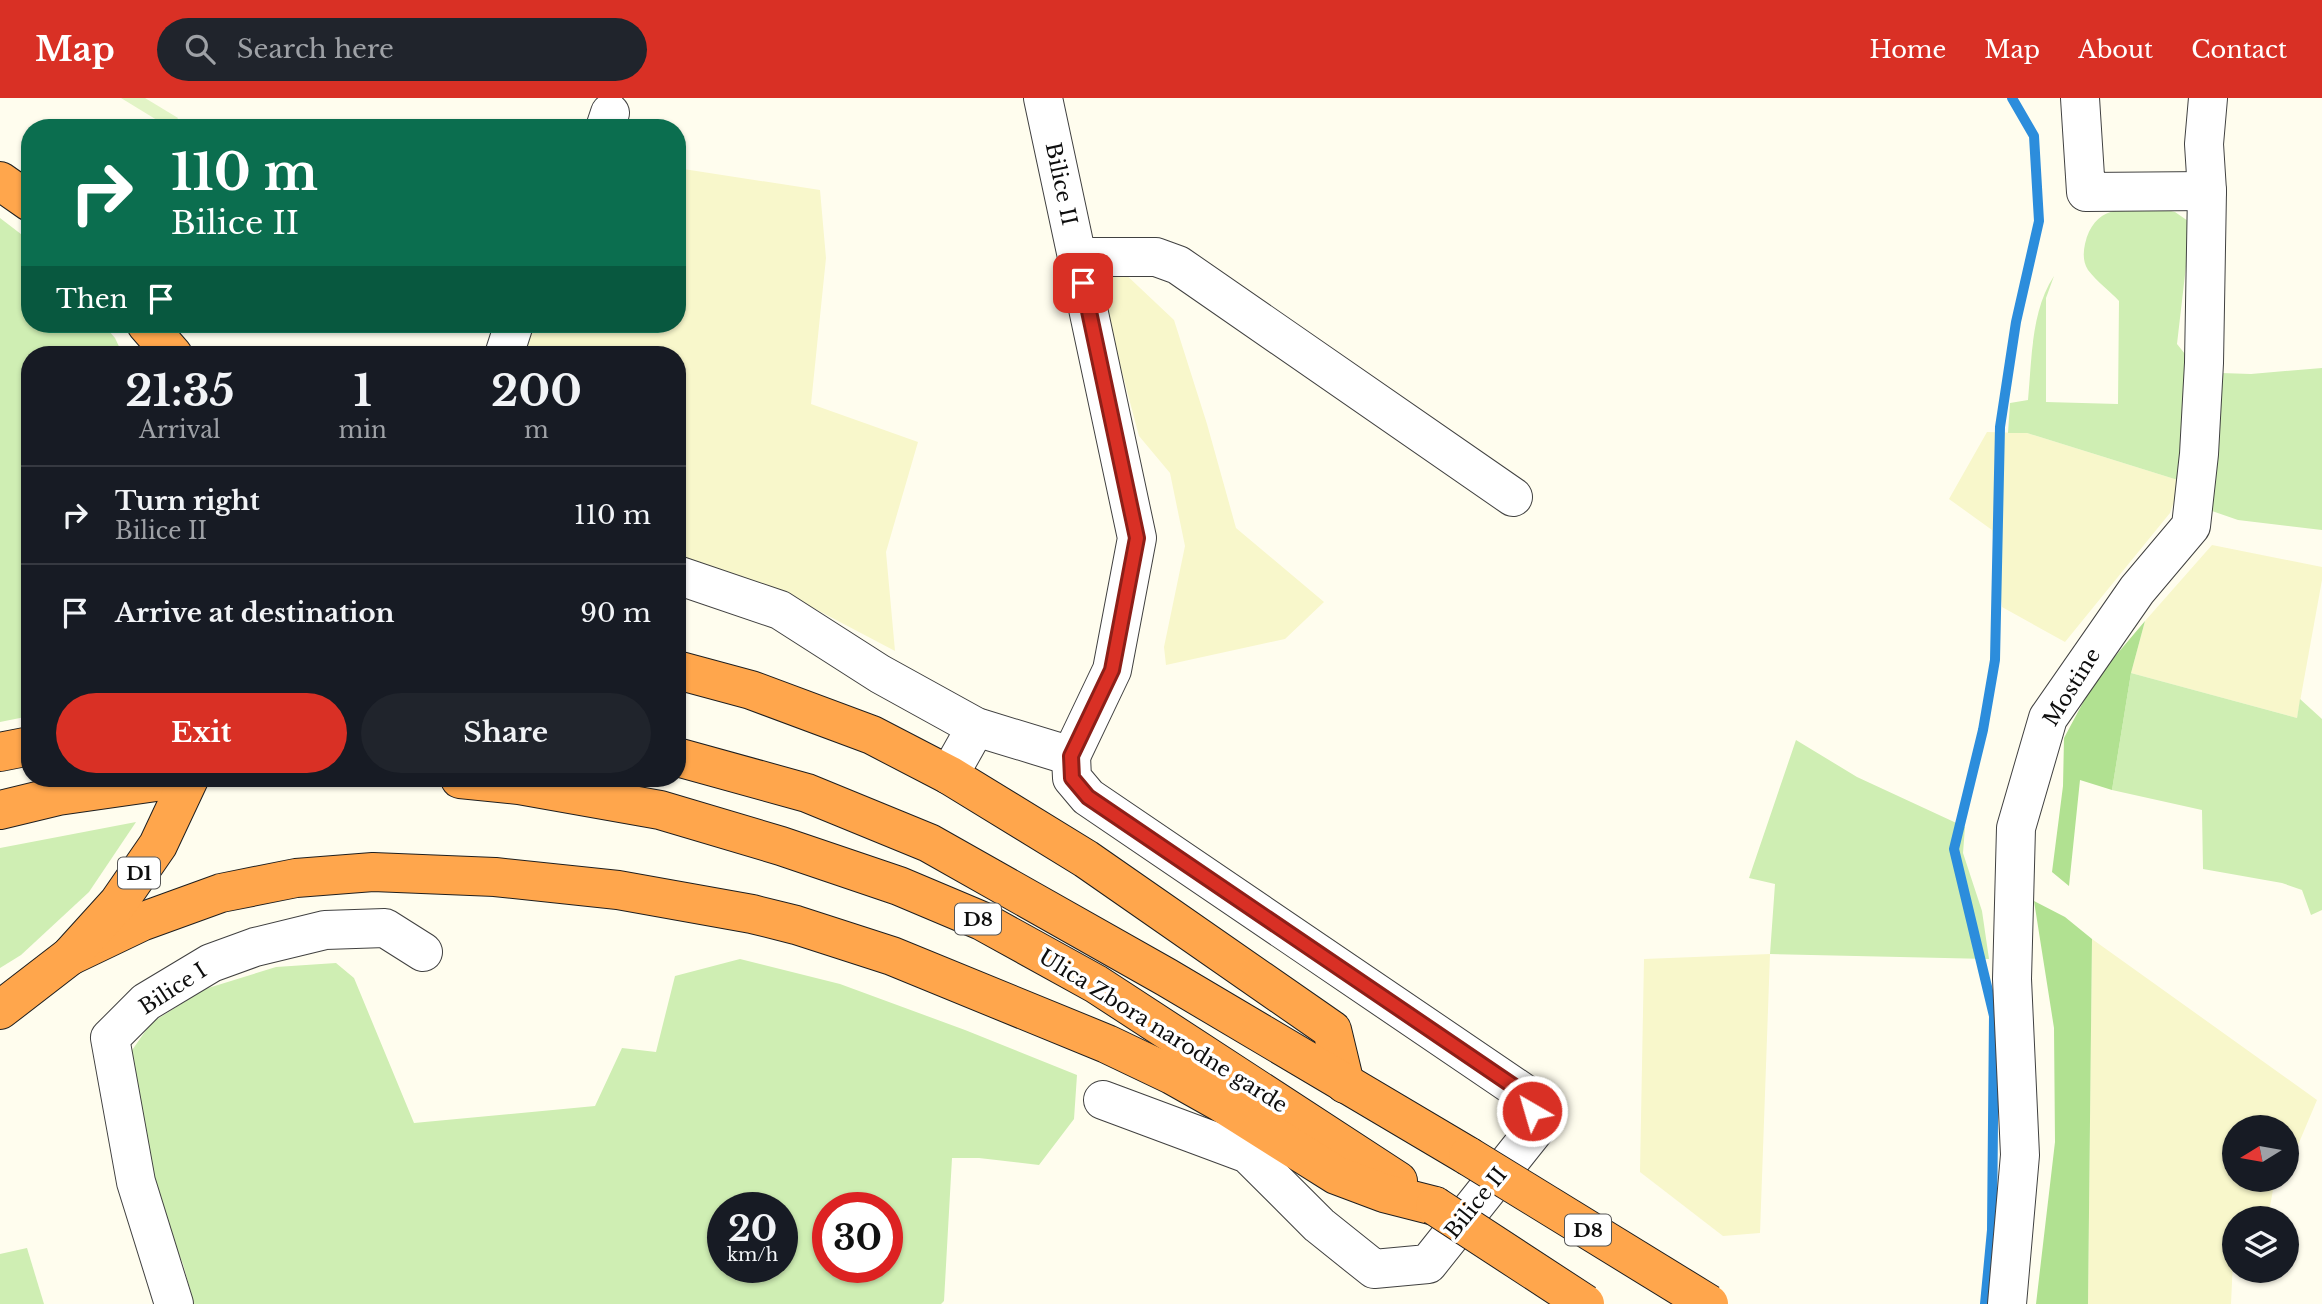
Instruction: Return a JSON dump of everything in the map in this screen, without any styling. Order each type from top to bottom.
[{"type":"highway","points":[[0,181],[21,196]]},
{"type":"highway","points":[[152,333],[165,346]]},
{"type":"highway","points":[[686,672],[751,690],[872,735],[948,775],[1086,859],[1332,1030],[1345,1084]]},
{"type":"highway","points":[[0,752],[21,748]]},
{"type":"highway","name":"Ulica Zbora narodne garde","points":[[686,759],[807,793],[929,843],[1166,977],[1468,1156],[1709,1304]]},
{"type":"highway","points":[[0,810],[58,796],[121,787]]},
{"type":"highway","name":"D1","points":[[0,1010],[70,956],[118,903],[151,855],[185,787]]},
{"type":"highway","name":"Ulica Zbora narodne garde","points":[[530,787],[660,810],[899,886],[982,921],[1096,984],[1585,1304]]},
{"type":"highway","points":[[70,956],[141,922],[221,892],[296,878],[373,872],[495,877],[618,890],[752,914],[796,925],[892,956],[1107,1044],[1208,1095],[1336,1175],[1384,1193],[1434,1206]]},
{"type":"street","name":"Bilice II","points":[[1043,98],[1137,538],[1112,670],[1071,756],[1072,778],[1088,797],[1528,1096],[1537,1126],[1427,1264],[1374,1269],[1319,1225],[1248,1154],[1103,1100]]},
{"type":"street","points":[[2080,98],[2086,192],[2207,191]]},
{"type":"street","name":"Mostine","points":[[2007,1304],[2020,1155],[2012,979],[2016,828],[2048,718],[2137,590],[2191,526],[2199,454],[2204,363],[2207,191],[2204,144],[2208,98]]},
{"type":"street","points":[[1077,257],[1156,257],[1178,265],[1513,497]]},
{"type":"street","points":[[686,578],[780,610],[880,674],[976,727],[1071,756]]},
{"type":"street","points":[[948,775],[976,727]]},
{"type":"street","name":"Bilice I","points":[[174,1304],[136,1182],[110,1038],[146,1002],[211,963],[255,947],[325,930],[385,928],[423,952]]},
{"type":"green space","points":[[121,98],[145,98],[178,118],[155,119]]},
{"type":"green space","points":[[686,169],[820,190],[826,258],[811,404],[918,442],[886,552],[895,651],[802,602],[686,570],[686,346],[517,346],[521,333],[686,333]]},
{"type":"green space","points":[[2154,207],[2175,212],[2191,223],[2177,344],[2185,354],[2181,481],[2027,433],[2008,433],[2010,403],[2028,400],[2037,320],[2046,290],[2054,276],[2046,298],[2046,402],[2118,404],[2119,301],[2088,270],[2084,261],[2084,247],[2089,232],[2102,216],[2120,210]]},
{"type":"green space","points":[[0,218],[21,234],[21,333],[111,333],[119,346],[21,346],[21,718],[0,722]]},
{"type":"green space","points":[[1121,270],[1174,320],[1236,528],[1324,602],[1285,639],[1166,665],[1164,647],[1185,546],[1170,473],[1139,436],[1098,282]]},
{"type":"green space","points":[[2322,368],[2322,530],[2238,520],[2212,511],[2210,500],[2221,373],[2251,374]]},
{"type":"green space","points":[[1987,432],[2027,433],[2181,481],[2170,513],[2065,642],[2002,607],[1992,530],[1949,499]]},
{"type":"green space","points":[[2212,545],[2322,567],[2322,580],[2297,718],[2131,673],[2145,621]]},
{"type":"green space","points":[[2145,621],[2131,673],[2112,790],[2080,780],[2069,886],[2052,872],[2063,786],[2064,738],[2095,680]]},
{"type":"green space","points":[[2131,673],[2297,718],[2300,699],[2322,719],[2322,910],[2311,915],[2302,890],[2282,883],[2203,869],[2202,810],[2112,790]]},
{"type":"green space","points":[[1796,740],[1857,777],[1965,827],[1963,853],[1982,911],[1989,959],[1770,954],[1775,884],[1749,878]]},
{"type":"green space","points":[[136,822],[89,892],[21,955],[0,968],[0,848]]},
{"type":"green space","points":[[2034,901],[2065,917],[2092,939],[2088,1304],[2036,1304],[2055,1142],[2054,1028]]},
{"type":"green space","points":[[2092,939],[2317,1100],[2300,1140],[2300,1115],[2222,1115],[2222,1192],[2273,1192],[2270,1206],[2222,1206],[2222,1283],[2232,1283],[2231,1304],[2088,1304]]},
{"type":"green space","points":[[1770,954],[1760,1233],[1723,1236],[1640,1172],[1644,959]]},
{"type":"green space","points":[[740,959],[840,984],[1077,1075],[1074,1119],[1039,1165],[979,1158],[952,1158],[944,1301],[941,1304],[194,1304],[183,1264],[166,1223],[128,1056],[151,1023],[205,989],[276,967],[336,963],[354,978],[414,1123],[595,1106],[622,1048],[656,1052],[675,976]]},
{"type":"green space","points":[[27,1248],[44,1304],[0,1304],[0,1254]]},
{"type":"waterway","points":[[1985,1304],[1992,1230],[1994,1016],[1954,849],[1983,730],[1995,660],[2000,427],[2016,322],[2039,221],[2034,136],[2012,98]]},
{"type":"route","points":[[1083,283],[1137,538],[1112,670],[1071,756],[1072,778],[1088,797],[1528,1096],[1532,1111]]}]
